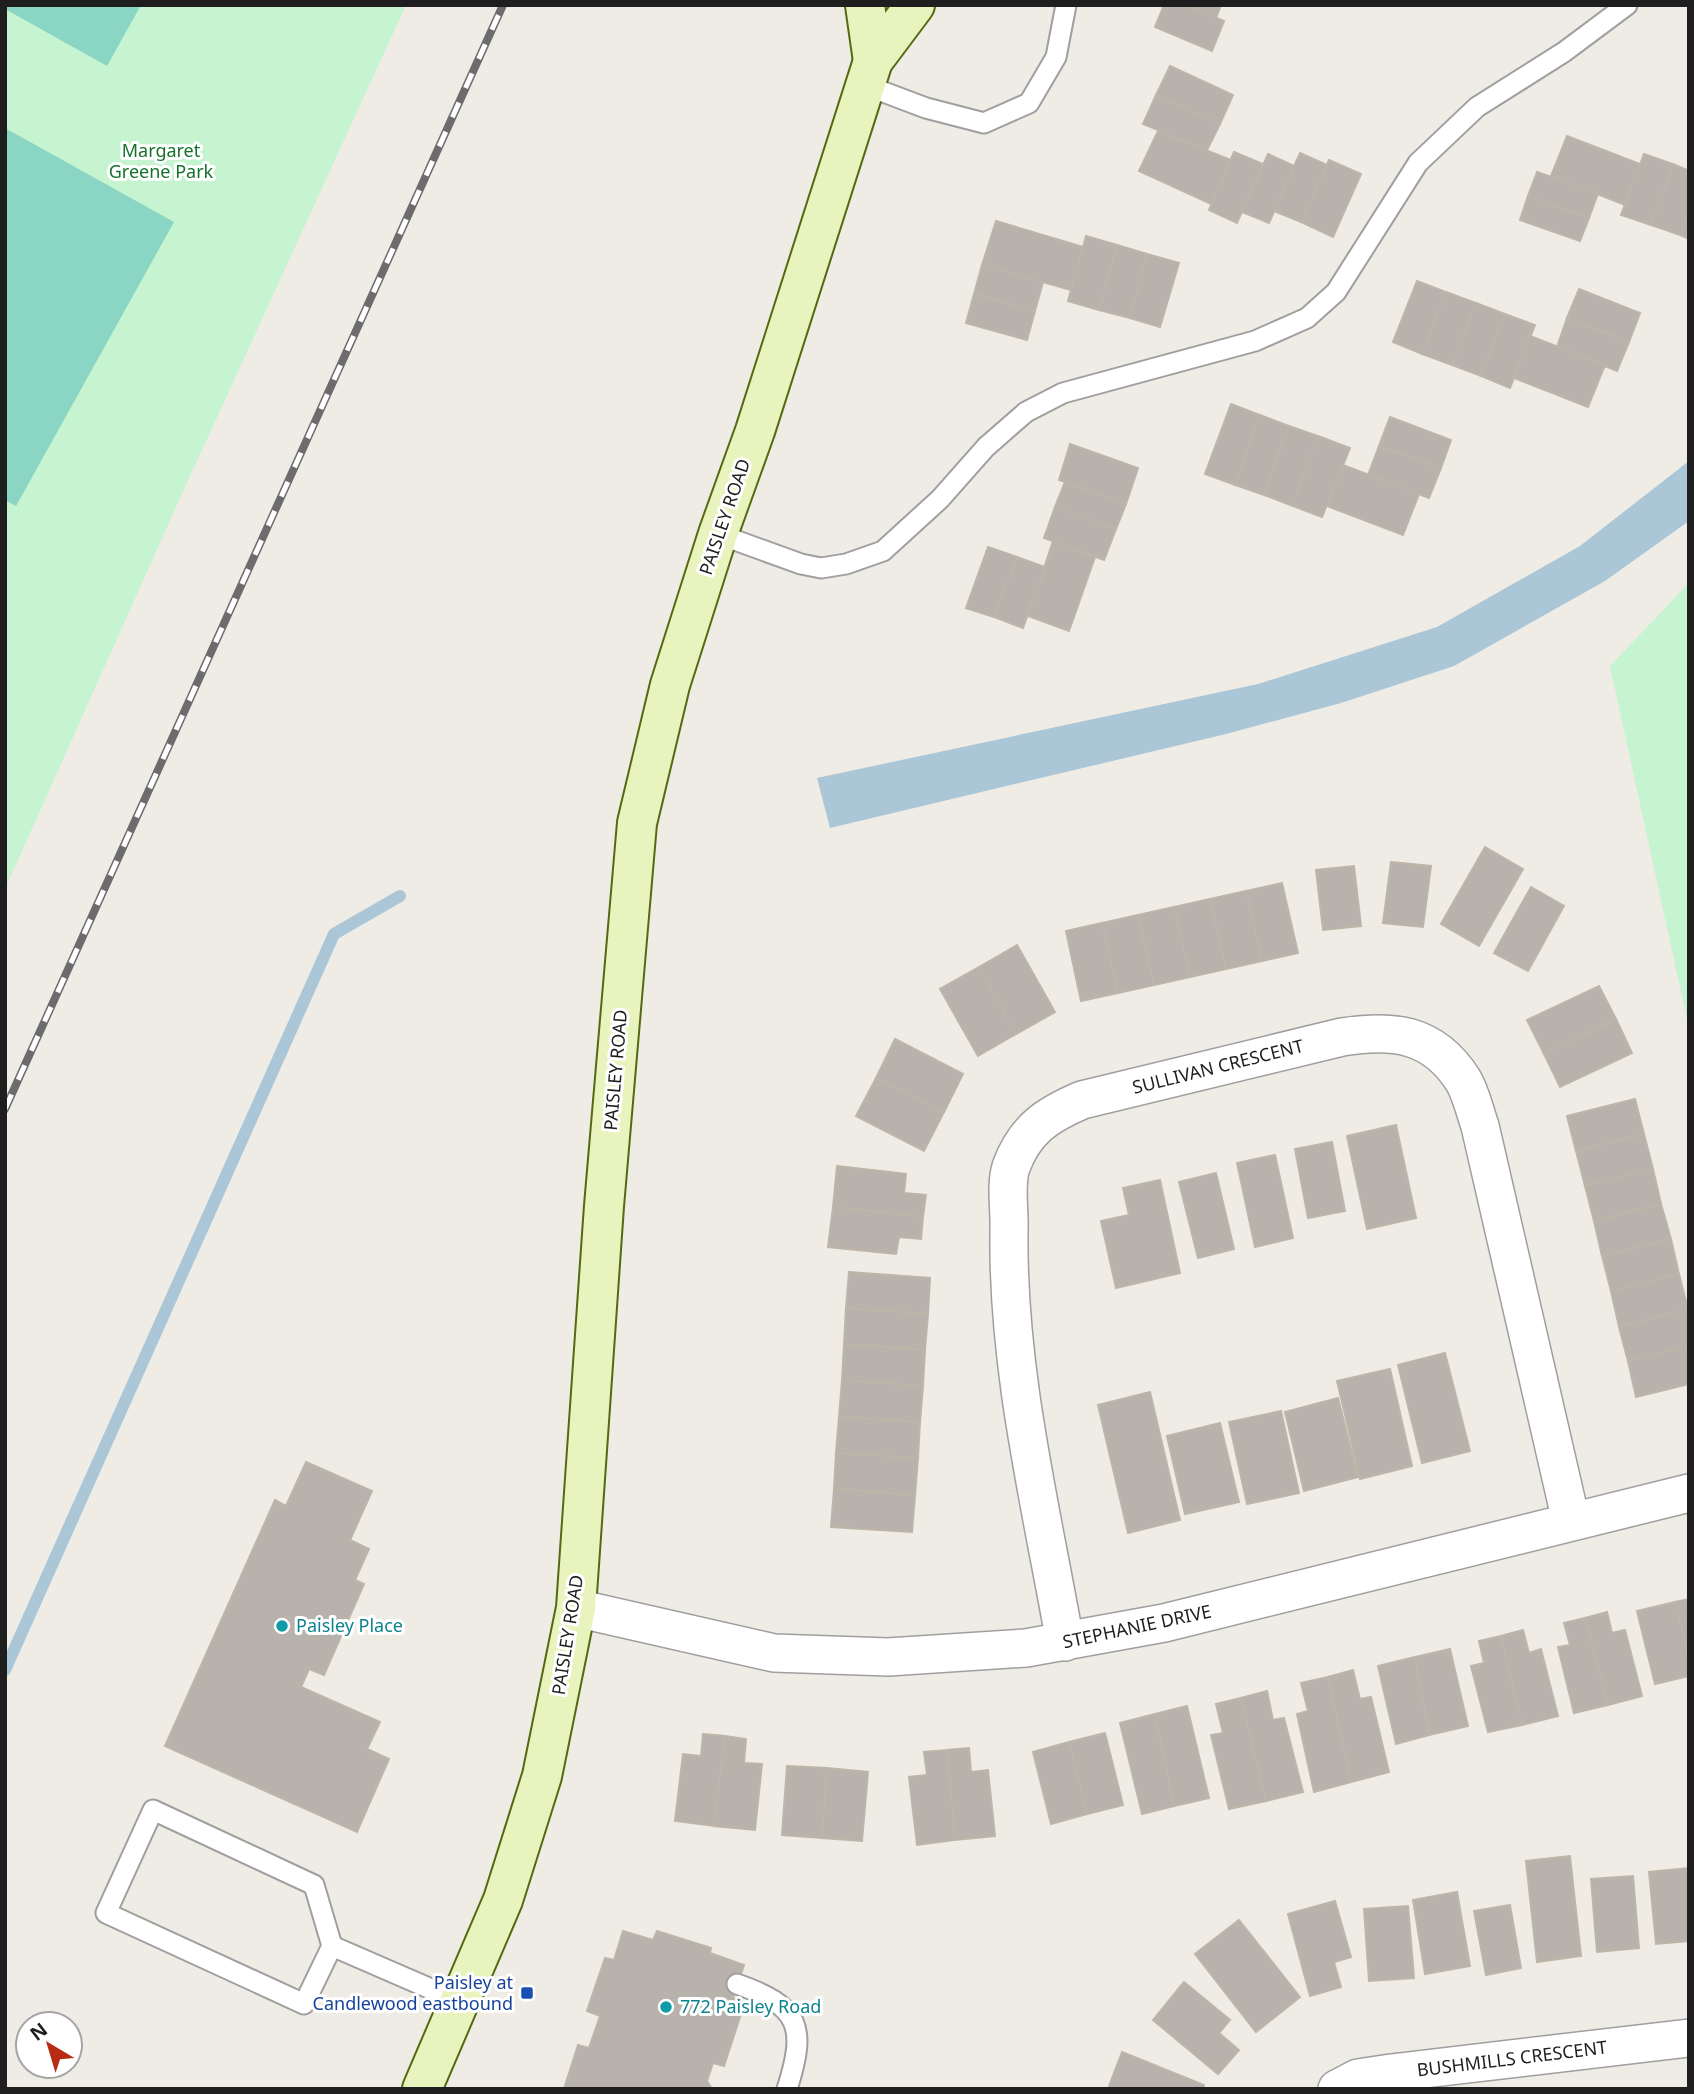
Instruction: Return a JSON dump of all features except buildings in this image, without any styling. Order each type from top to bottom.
[{"type":"main road","name":"PAISLEY ROAD","points":[[865,5],[869,73]]},
{"type":"main road","name":"PAISLEY ROAD","points":[[422,2089],[503,1900],[542,1776],[576,1608],[606,1193],[637,823],[670,685],[718,534],[755,431],[869,73],[915,5]]},
{"type":"street","name":"SULLIVAN CRESCENT","points":[[1066,1642],[1014,1360],[1009,1261],[1010,1169],[1026,1137],[1049,1114],[1082,1100],[1342,1037],[1378,1031],[1413,1037],[1439,1052],[1464,1081],[1480,1126],[1571,1521]]},
{"type":"street","name":"STEPHANIE DRIVE","points":[[576,1608],[774,1653],[888,1657],[1066,1642],[1177,1620],[1689,1493]]},
{"type":"street","name":"BUSHMILLS CRESCENT","points":[[1337,2089],[1358,2078],[1391,2073],[1689,2038]]},
{"type":"lane","points":[[869,73],[926,108],[985,123],[1029,103],[1056,57],[1066,5]]},
{"type":"lane","points":[[718,534],[801,564],[821,568],[846,564],[883,551],[940,499],[986,447],[1026,412],[1063,393],[1255,341],[1307,318],[1336,292],[1418,163],[1477,107],[1564,52],[1628,5]]},
{"type":"lane","points":[[153,1811],[314,1885],[332,1947],[304,2004],[106,1913],[153,1811]]},
{"type":"lane","points":[[332,1947],[461,2002]]},
{"type":"lane","points":[[737,1984],[765,1994],[786,2008],[798,2026],[799,2049],[788,2089]]},
{"type":"green space","name":"Margaret Greene Park","points":[[5,5],[406,5],[185,487],[5,889]]},
{"type":"green space","points":[[5,5],[141,5],[107,66],[5,9]]},
{"type":"green space","points":[[5,128],[174,222],[16,506],[5,500]]},
{"type":"green space","points":[[1689,583],[1689,1029],[1610,666]]},
{"type":"water","points":[[1689,461],[1689,521],[1605,581],[1454,666],[1341,703],[1226,734],[830,828],[817,778],[1258,684],[1437,627],[1580,546]]},
{"type":"waterway","points":[[5,1670],[334,934],[400,896]]},
{"type":"railway","points":[[5,1109],[503,5]]},
{"type":"place","name":"Paisley Place","points":[[282,1626]]},
{"type":"place","name":"Paisley at Candlewood eastbound","points":[[527,1993]]},
{"type":"place","name":"772 Paisley Road","points":[[666,2007]]}]
